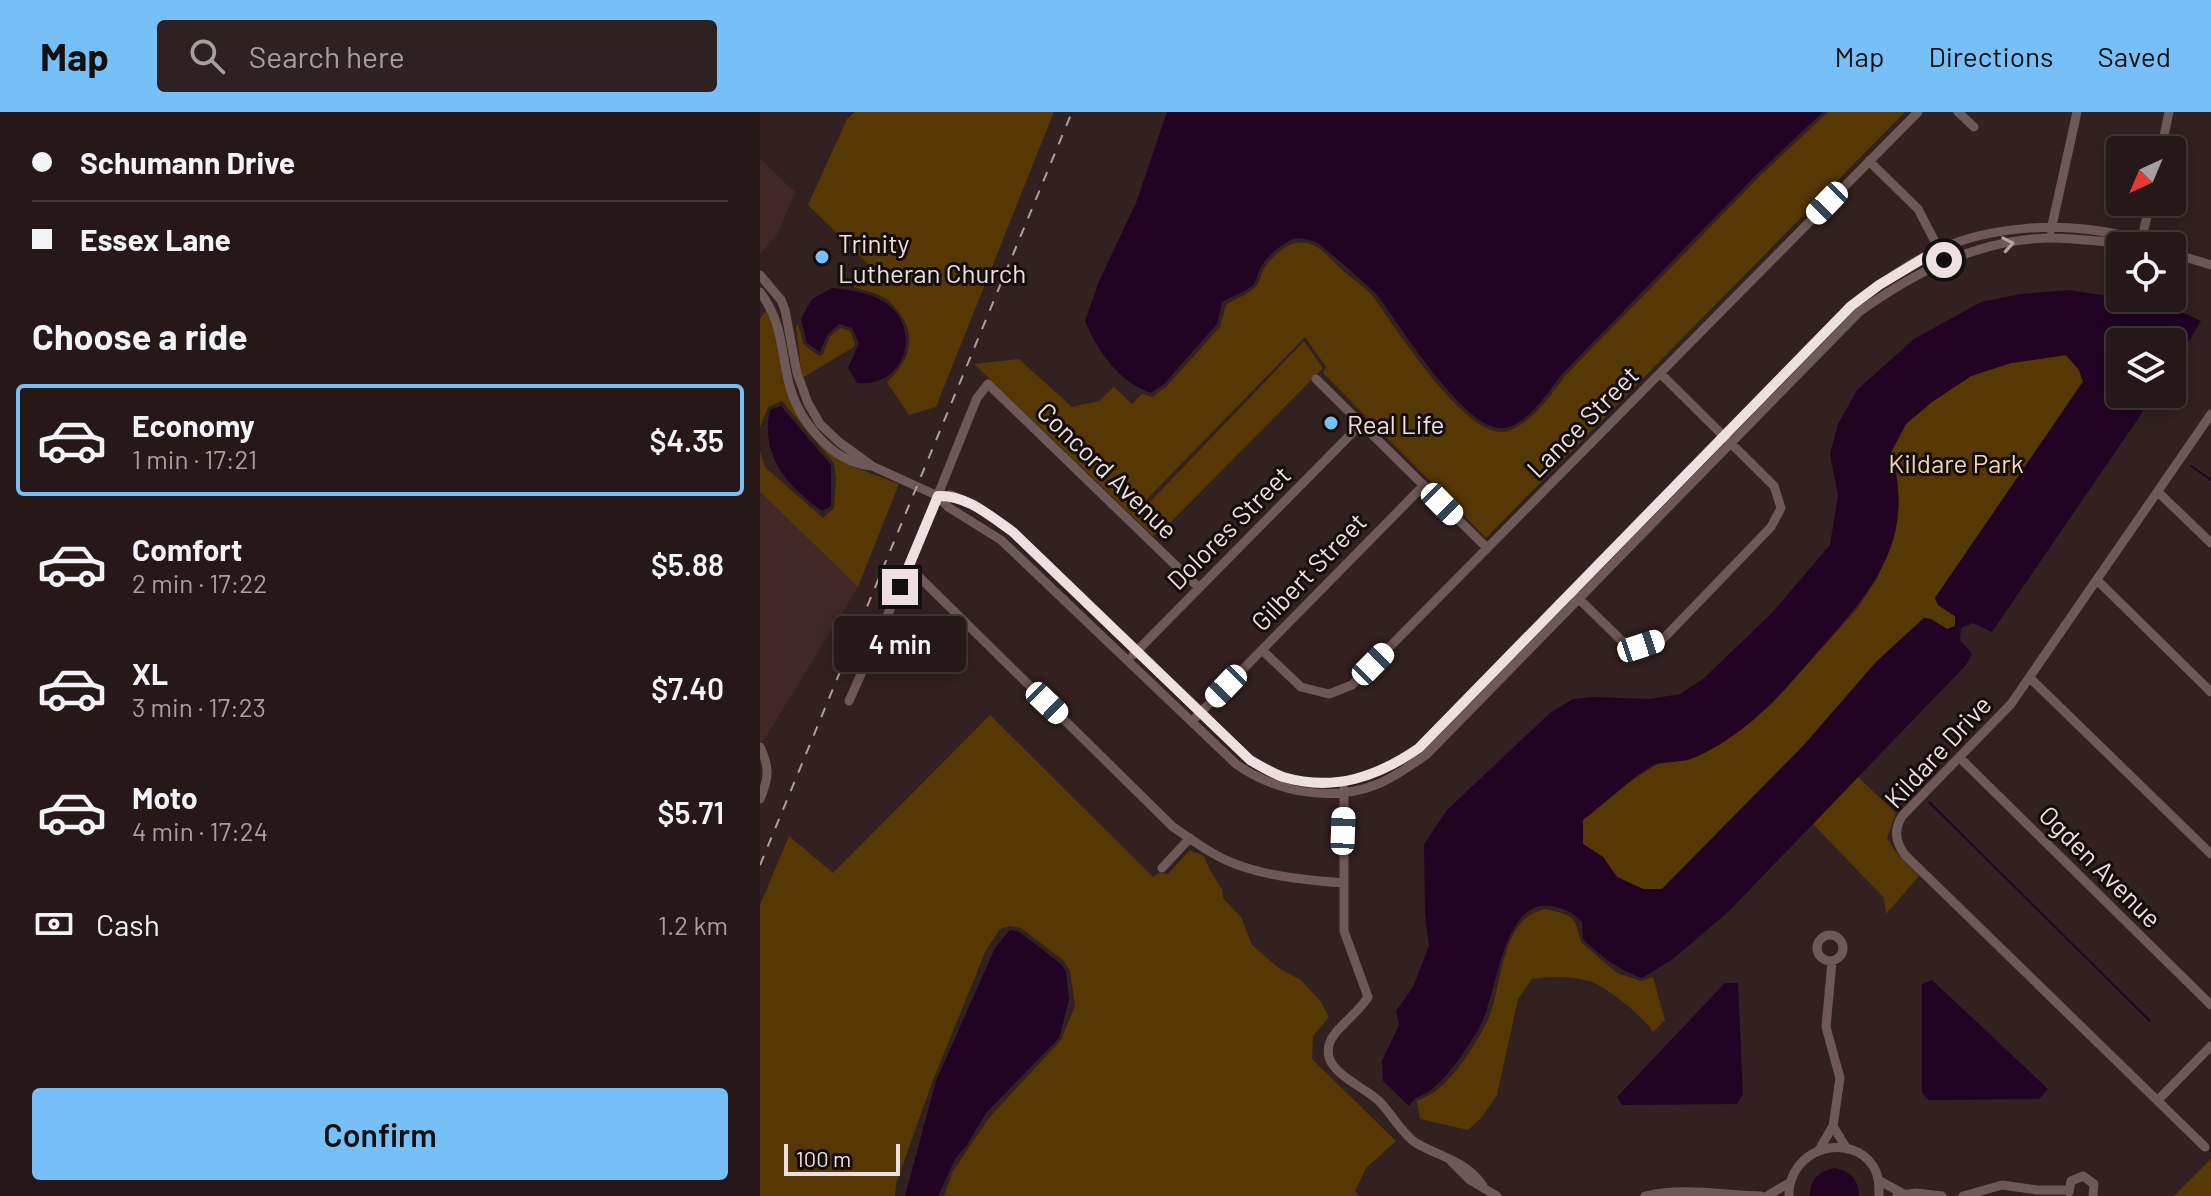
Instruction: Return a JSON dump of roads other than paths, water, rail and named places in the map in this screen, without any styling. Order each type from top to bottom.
[{"type":"street","name":"Lance Street","points":[[1262,650],[1301,687],[1329,694],[1352,685],[1918,112]]},
{"type":"street","points":[[1958,112],[1974,127]]},
{"type":"street","points":[[2049,238],[2077,112]]},
{"type":"street","points":[[2164,136],[2169,112]]},
{"type":"street","points":[[1869,161],[1918,209],[1944,260]]},
{"type":"street","points":[[938,496],[951,495],[975,505],[1013,532],[1250,760],[1282,777],[1309,782],[1344,782],[1369,776],[1419,748],[1726,439],[1851,306],[1879,285],[1939,249],[1991,233],[2053,226],[2106,233]]},
{"type":"street","points":[[1726,439],[1859,312],[1913,276],[1944,260],[1975,250],[2049,238],[2106,242]]},
{"type":"street","points":[[2186,257],[2211,265]]},
{"type":"street","points":[[760,275],[781,300],[797,373],[820,424],[872,466],[938,496],[948,507],[1004,542],[1236,764],[1268,783],[1308,792],[1344,793],[1378,784],[1426,755],[1574,594]]},
{"type":"street","points":[[760,292],[777,319],[788,381],[798,407],[828,446],[856,465],[872,466]]},
{"type":"street","points":[[1574,594],[1622,641],[1641,646],[1662,640],[1771,527],[1781,508],[1774,486],[1660,373]]},
{"type":"street","points":[[1316,379],[1487,548]]},
{"type":"street","name":"Concord Avenue","points":[[938,496],[977,398],[988,384],[1199,588]]},
{"type":"street","name":"Kildare Drive","points":[[2205,1147],[1916,866],[1898,845],[1896,832],[1900,818],[2011,704],[2211,414]]},
{"type":"street","name":"Dolores Street","points":[[1127,661],[1361,424]]},
{"type":"street","name":"Gilbert Street","points":[[1191,722],[1424,485]]},
{"type":"street","points":[[2158,492],[2211,543]]},
{"type":"street","points":[[849,701],[938,496]]},
{"type":"street","points":[[1004,542],[1013,532]]},
{"type":"street","points":[[909,567],[1173,827],[1238,865],[1278,876],[1343,883]]},
{"type":"street","points":[[2098,581],[2211,692]]},
{"type":"street","points":[[1065,600],[1074,590]]},
{"type":"street","points":[[2030,678],[2211,854]]},
{"type":"street","points":[[760,747],[768,763],[769,778],[760,799]]},
{"type":"street","name":"Ogden Avenue","points":[[1960,758],[2211,1005]]},
{"type":"street","points":[[1344,782],[1344,931],[1368,997],[1361,1009],[1332,1037],[1328,1048],[1329,1060],[1378,1100],[1407,1135],[1475,1174],[1483,1186],[1497,1196]]},
{"type":"street","points":[[1162,868],[1190,838]]},
{"type":"street","points":[[1789,1196],[1789,1183],[1798,1164],[1819,1150],[1833,1126],[1840,1078],[1826,1027],[1832,962]]},
{"type":"street","points":[[2158,1100],[2211,1046]]},
{"type":"street","points":[[1833,1126],[1847,1149]]},
{"type":"street","points":[[1819,1150],[1847,1149],[1865,1157],[1878,1180],[1879,1196]]},
{"type":"street","points":[[1963,1196],[2002,1185],[2069,1193],[2074,1178],[2083,1176],[2094,1184],[2093,1196]]},
{"type":"street","points":[[1878,1180],[1899,1195],[1942,1196]]},
{"type":"street","points":[[1645,1196],[1675,1192],[1764,1196],[1789,1183]]},
{"type":"waterway","points":[[2191,466],[2211,480]]},
{"type":"waterway","points":[[1929,802],[2150,1021]]},
{"type":"railway","points":[[760,865],[1072,112]]},
{"type":"place","name":"Trinity Lutheran Church","points":[[822,257]]},
{"type":"place","name":"Real Life","points":[[1331,423]]},
{"type":"park label","name":"Kildare Park","points":[[1956,462]]}]
